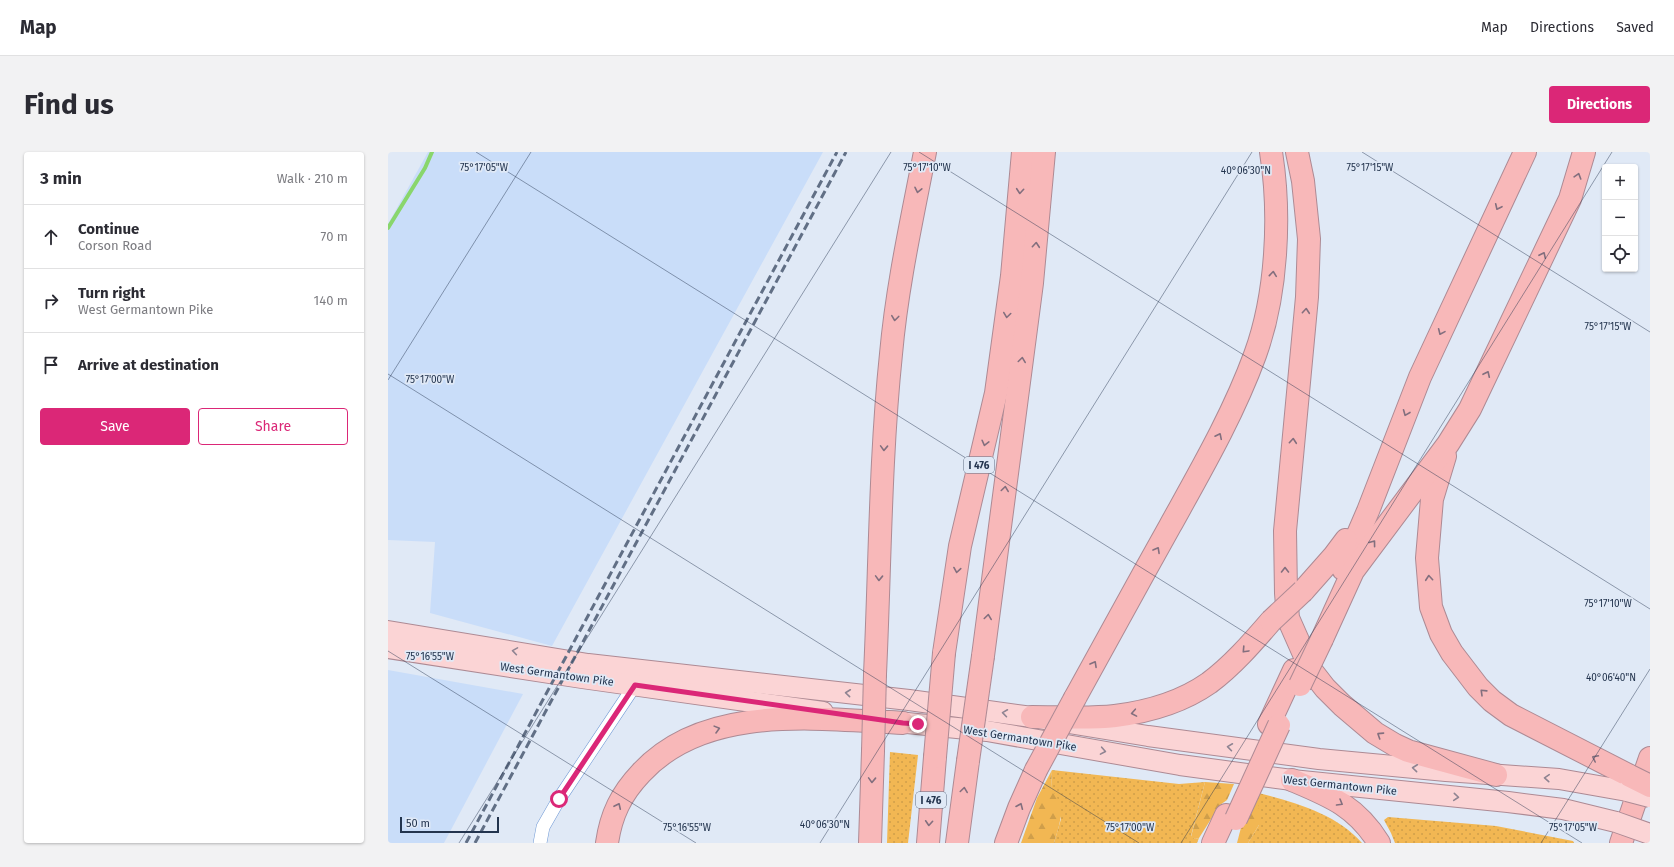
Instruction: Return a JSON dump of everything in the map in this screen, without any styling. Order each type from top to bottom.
[{"type":"highway","points":[[870,843],[875,674],[886,421],[891,354],[900,284],[925,152]]},
{"type":"highway","name":"I 476","points":[[957,843],[983,656],[1022,280],[1023,152]]},
{"type":"highway","name":"I 476","points":[[928,843],[944,653],[960,546],[1022,280],[1044,152]]},
{"type":"highway","points":[[1006,843],[1019,808],[1036,770],[1210,455],[1241,391],[1256,354],[1266,318],[1273,275],[1277,221],[1271,152]]},
{"type":"highway","points":[[1298,152],[1303,181],[1309,239],[1307,296],[1285,531],[1288,618],[1311,670],[1342,705],[1375,733],[1408,751],[1496,775]]},
{"type":"highway","points":[[1213,843],[1231,817],[1317,634],[1368,512],[1420,377],[1525,152]]},
{"type":"highway","points":[[1317,634],[1360,561],[1448,444],[1470,409],[1570,199],[1584,152]]},
{"type":"highway","points":[[1448,444],[1432,499],[1427,558],[1431,607],[1441,634],[1458,663],[1492,701],[1511,715],[1628,783],[1650,786]]},
{"type":"highway","points":[[1032,717],[1113,716],[1141,712],[1187,696],[1208,684],[1238,657],[1303,591],[1334,556],[1347,540],[1385,467]]},
{"type":"highway","points":[[607,843],[610,825],[619,802],[633,782],[649,764],[669,748],[691,738],[712,730],[738,723],[759,721],[813,719],[903,723]]},
{"type":"highway","points":[[1621,843],[1650,758]]},
{"type":"highway","points":[[1292,780],[1343,804],[1358,816],[1372,832],[1379,843]]},
{"type":"highway","points":[[865,843],[871,809]]},
{"type":"highway","points":[[1229,843],[1231,817]]},
{"type":"main road","name":"West Germantown Pike","points":[[388,631],[588,664],[909,700],[1032,717],[1148,736],[1319,759],[1496,775],[1628,783],[1650,797]]},
{"type":"main road","name":"West Germantown Pike","points":[[388,648],[903,723],[988,732],[1180,765],[1292,780],[1563,809],[1616,822],[1650,834]]},
{"type":"street","points":[[540,843],[543,827],[559,799],[635,685]]},
{"type":"shaded area","points":[[428,152],[823,152],[552,646],[430,613],[435,542],[388,540],[388,224]]},
{"type":"shaded area","points":[[388,670],[523,694],[444,843],[388,843]]},
{"type":"green space","points":[[890,752],[918,755],[908,843],[887,843]]},
{"type":"green space","points":[[1052,770],[1179,784],[1205,782],[1191,836],[1195,839],[1199,838],[1197,843],[1054,843],[1061,819],[1051,789]]},
{"type":"green space","points":[[1052,770],[1051,789],[1059,802],[1061,809],[1060,822],[1054,843],[1021,843],[1037,798]]},
{"type":"green space","points":[[1205,782],[1234,784],[1227,800],[1220,805],[1199,838],[1195,839],[1191,837]]},
{"type":"green space","points":[[1255,792],[1299,805],[1327,816],[1340,824],[1362,843],[1248,843],[1259,825]]},
{"type":"green space","points":[[1255,792],[1259,807],[1259,825],[1248,843],[1237,843],[1244,816]]},
{"type":"green space","points":[[1388,817],[1496,826],[1573,841],[1574,843],[1395,843],[1384,820]]},
{"type":"waterway","points":[[388,228],[425,168],[432,152]]},
{"type":"railway","points":[[466,843],[837,152]]},
{"type":"railway","points":[[475,843],[846,152]]},
{"type":"route","points":[[559,799],[635,685],[918,724]]}]
